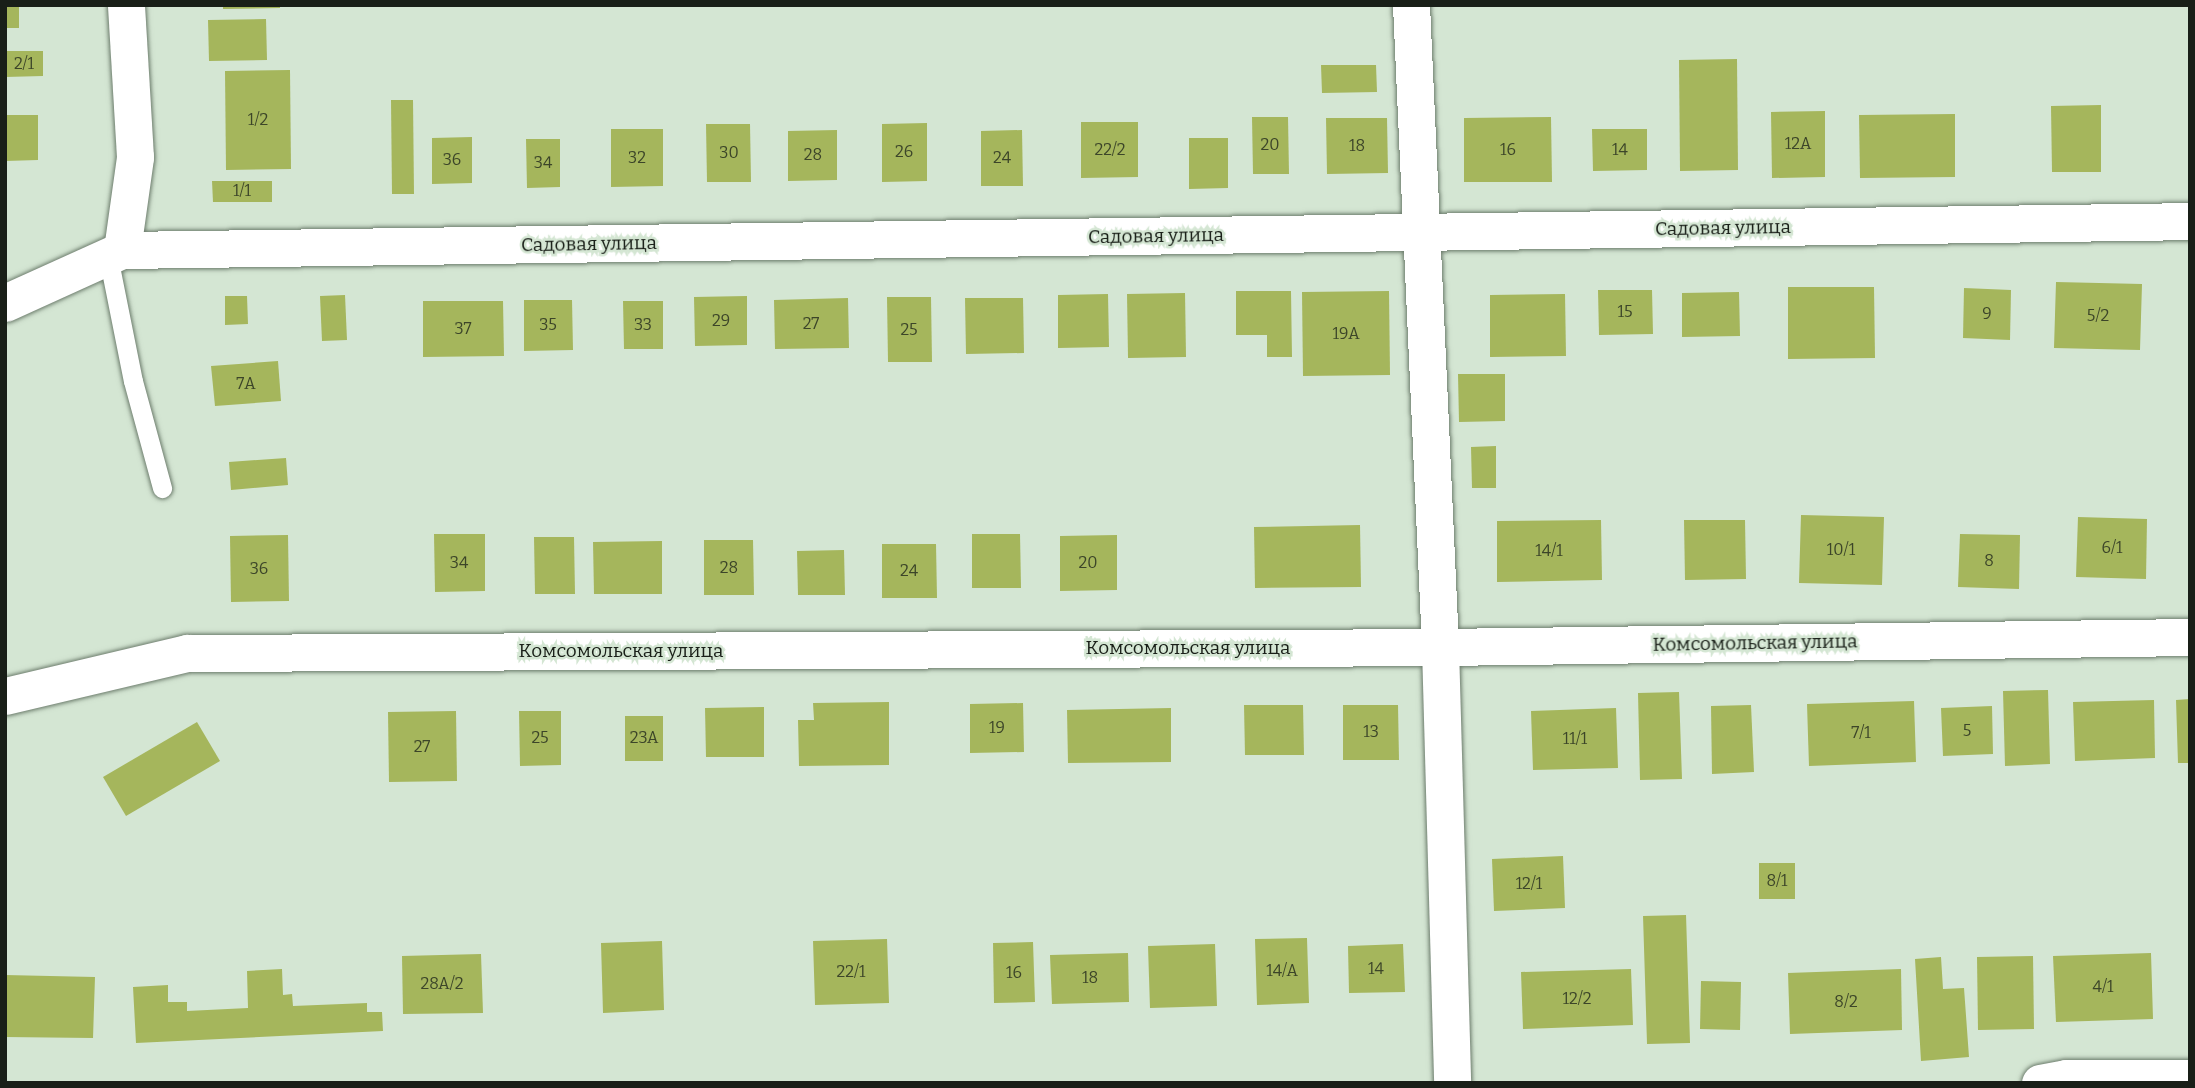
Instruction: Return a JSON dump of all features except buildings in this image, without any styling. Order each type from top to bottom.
[{"type":"street","points":[[5,303],[115,253],[135,157],[126,5]]},
{"type":"street","points":[[1411,5],[1440,647],[1452,1083]]},
{"type":"street","name":"Садовая улица","points":[[115,253],[2190,221]]},
{"type":"street","name":"Комсомольская улица","points":[[5,696],[187,653],[1440,647],[2190,637]]},
{"type":"street","points":[[2057,1081],[2190,1078]]},
{"type":"lane","points":[[115,253],[133,381],[162,488]]}]
